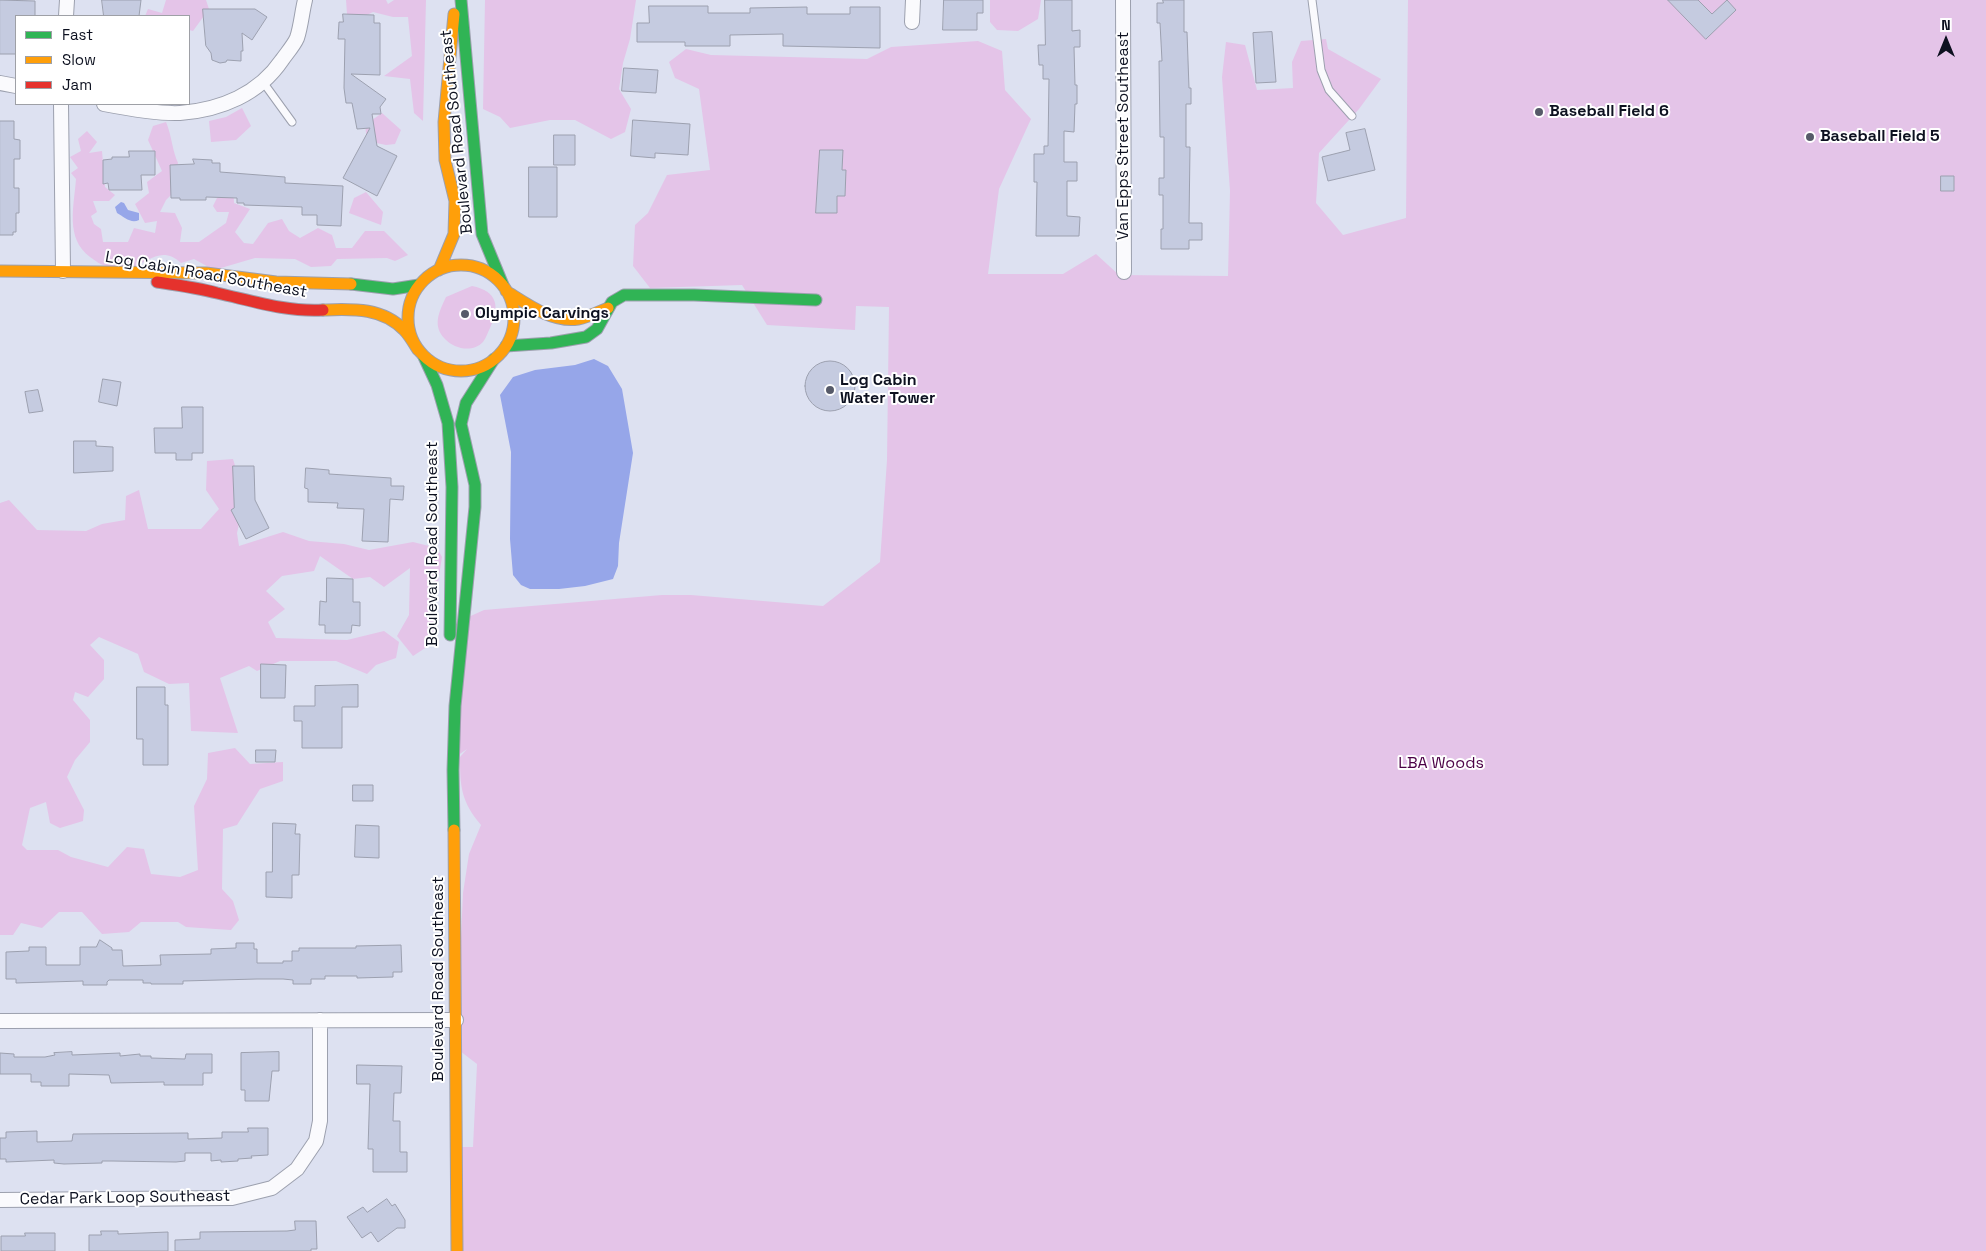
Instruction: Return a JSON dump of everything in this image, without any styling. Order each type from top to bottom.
[{"type":"street","points":[[66,15],[67,0]]},
{"type":"street","points":[[109,105],[179,113],[219,106],[246,94],[264,82],[297,39],[304,0]]},
{"type":"street","name":"Boulevard Road Southeast","points":[[439,270],[454,234],[455,201],[445,160],[444,122],[450,41],[456,0]]},
{"type":"street","name":"Boulevard Road Southeast","points":[[460,0],[482,234],[505,289]]},
{"type":"street","points":[[912,22],[914,0]]},
{"type":"street","name":"Van Epps Street Southeast","points":[[1123,0],[1124,272]]},
{"type":"street","points":[[0,83],[15,86]]},
{"type":"street","points":[[61,105],[63,272]]},
{"type":"street","points":[[505,289],[513,310],[514,323],[506,346],[494,359],[474,369],[466,371],[451,370],[437,366],[421,353],[410,334],[407,317],[410,300],[419,285],[431,274],[446,267],[462,265],[478,268],[492,275],[505,289],[538,310],[558,317],[577,320],[608,308]]},
{"type":"street","name":"Log Cabin Road Southeast","points":[[0,271],[206,273],[276,282],[363,284],[393,289],[419,285]]},
{"type":"street","name":"Log Cabin Road Southeast","points":[[93,272],[215,292],[265,305],[304,311],[355,309],[380,313],[404,330],[421,353]]},
{"type":"street","points":[[506,346],[576,340],[593,333],[616,297],[649,294],[816,300]]},
{"type":"street","name":"Boulevard Road Southeast","points":[[421,353],[437,385],[448,423],[452,487],[450,649],[455,706]]},
{"type":"street","name":"Boulevard Road Southeast","points":[[457,1251],[453,770],[455,706],[475,485],[461,424],[466,403],[494,359]]},
{"type":"street","name":"Cedar Park Loop Southeast","points":[[0,1200],[232,1198],[272,1188],[297,1169],[316,1141],[320,1121],[320,1020]]},
{"type":"street","points":[[0,1021],[456,1020]]},
{"type":"lane","points":[[1312,0],[1321,70],[1329,90],[1352,116]]},
{"type":"lane","points":[[264,82],[292,122]]},
{"type":"green space","points":[[166,0],[206,0],[209,9],[193,31],[190,30],[190,15],[145,15],[148,9],[162,13]]},
{"type":"green space","points":[[346,0],[386,0],[388,4],[394,0],[426,0],[423,121],[414,113],[410,79],[384,76],[412,56],[408,17],[393,17],[373,12],[357,20],[347,14]]},
{"type":"green space","points":[[485,0],[636,0],[619,89],[631,109],[625,132],[611,139],[575,120],[550,120],[510,128],[500,117],[483,109]]},
{"type":"green space","points":[[990,0],[1041,0],[1038,19],[1018,31],[997,30],[990,22]]},
{"type":"green space","name":"LBA Woods","points":[[1408,0],[1986,0],[1986,1251],[457,1251],[457,1147],[473,1147],[477,1064],[456,1048],[463,893],[469,854],[481,825],[469,808],[461,785],[460,757],[467,749],[454,758],[464,619],[484,610],[662,595],[691,595],[823,606],[880,562],[887,460],[889,307],[856,306],[855,330],[767,325],[742,285],[650,288],[633,266],[635,225],[648,213],[667,175],[710,170],[699,89],[675,78],[669,62],[686,49],[711,55],[867,59],[891,47],[978,41],[1002,51],[1005,90],[1031,119],[999,189],[988,274],[1063,274],[1096,254],[1119,275],[1228,276],[1230,191],[1222,77],[1226,42],[1245,45],[1257,90],[1293,88],[1292,62],[1301,41],[1326,39],[1328,49],[1381,79],[1359,109],[1319,153],[1316,203],[1343,235],[1406,218]]},
{"type":"green space","points":[[242,108],[251,126],[236,140],[211,142],[209,121],[226,117]]},
{"type":"green space","points":[[382,113],[401,130],[395,144],[386,145],[367,141],[365,125]]},
{"type":"green space","points":[[166,122],[178,163],[174,175],[176,190],[166,200],[160,212],[175,213],[182,228],[180,242],[199,242],[226,223],[229,212],[217,212],[213,206],[230,172],[233,183],[234,203],[250,209],[235,232],[244,243],[253,244],[268,223],[282,219],[289,231],[300,238],[318,228],[332,235],[336,248],[352,248],[365,231],[384,231],[408,255],[395,261],[387,258],[337,259],[331,266],[311,267],[295,259],[255,258],[214,270],[194,259],[181,263],[168,255],[155,257],[129,269],[118,269],[100,264],[82,249],[74,231],[73,211],[76,179],[71,173],[78,168],[70,157],[81,151],[78,139],[87,131],[97,142],[89,153],[102,151],[105,187],[115,195],[109,201],[93,201],[97,212],[91,216],[94,224],[101,229],[103,242],[128,242],[134,228],[155,233],[157,221],[145,223],[135,204],[149,193],[147,182],[162,171],[148,140],[153,126]]},
{"type":"green space","points":[[366,192],[383,212],[381,225],[349,213],[354,198]]},
{"type":"green space","points":[[472,286],[481,288],[492,296],[496,307],[493,320],[483,342],[469,349],[453,345],[445,339],[439,329],[438,319],[446,297]]},
{"type":"green space","points":[[233,459],[245,498],[237,533],[239,546],[283,532],[309,541],[344,544],[369,550],[413,542],[437,548],[442,557],[435,600],[433,643],[413,656],[397,636],[409,615],[410,568],[384,587],[370,577],[353,579],[320,556],[314,571],[282,576],[266,591],[285,609],[268,622],[276,638],[347,640],[384,631],[399,642],[396,658],[376,665],[367,674],[336,661],[280,661],[257,671],[249,666],[220,678],[238,733],[191,731],[189,683],[169,684],[144,672],[138,654],[99,637],[90,645],[104,660],[104,679],[88,697],[75,692],[73,700],[90,720],[90,742],[75,760],[67,777],[84,810],[83,821],[60,828],[50,823],[46,802],[30,808],[22,845],[27,850],[58,850],[71,857],[108,867],[127,847],[144,849],[151,874],[180,877],[198,870],[194,806],[207,779],[208,753],[235,748],[250,764],[283,762],[283,781],[260,789],[237,825],[223,829],[222,889],[233,901],[239,920],[231,930],[186,927],[178,922],[141,922],[129,932],[102,934],[82,912],[59,912],[42,928],[21,923],[13,935],[0,935],[0,503],[9,500],[37,530],[86,531],[102,524],[125,520],[126,496],[139,490],[148,529],[201,529],[219,509],[206,490],[207,461]]},
{"type":"water","points":[[121,202],[124,203],[128,210],[139,213],[139,220],[130,221],[117,213],[115,207]]},
{"type":"water","points":[[594,359],[608,366],[622,389],[633,453],[619,543],[618,566],[613,579],[585,586],[559,589],[530,589],[521,585],[513,575],[510,539],[511,452],[500,395],[513,377],[535,370],[575,365]]},
{"type":"building","points":[[0,0],[35,1],[35,15],[15,15],[15,54],[0,54]]},
{"type":"building","points":[[102,0],[141,0],[139,15],[104,15]]},
{"type":"building","points":[[944,0],[983,0],[983,13],[977,13],[977,30],[943,30]]},
{"type":"building","points":[[1045,0],[1072,0],[1072,31],[1080,30],[1080,47],[1074,47],[1077,104],[1075,104],[1074,132],[1064,131],[1064,162],[1077,162],[1077,181],[1067,181],[1067,216],[1080,217],[1079,236],[1036,236],[1037,182],[1034,182],[1034,154],[1044,154],[1044,146],[1048,146],[1049,79],[1043,79],[1043,65],[1039,65],[1038,45],[1045,45]]},
{"type":"building","points":[[1163,0],[1184,0],[1184,32],[1187,32],[1189,88],[1191,88],[1191,104],[1186,104],[1186,147],[1190,147],[1189,223],[1202,223],[1202,240],[1189,240],[1189,249],[1161,249],[1163,195],[1159,195],[1159,178],[1164,178],[1164,137],[1160,137],[1159,61],[1162,61],[1160,23],[1157,23],[1157,3],[1163,3]]},
{"type":"building","points":[[1668,0],[1698,0],[1712,14],[1727,0],[1736,10],[1706,39]]},
{"type":"building","points":[[649,6],[708,6],[708,13],[750,13],[750,8],[807,7],[807,14],[850,14],[850,7],[880,7],[880,48],[783,46],[783,34],[730,35],[730,46],[685,46],[685,42],[637,42],[637,23],[649,23]]},
{"type":"building","points":[[203,9],[255,9],[267,17],[252,40],[242,33],[243,51],[241,51],[241,61],[227,60],[220,63],[212,60],[211,53],[206,46]]},
{"type":"building","points":[[343,14],[374,15],[374,23],[380,23],[380,75],[351,74],[386,99],[380,107],[381,114],[372,114],[377,146],[397,156],[377,196],[343,178],[370,128],[357,129],[352,103],[346,103],[344,88],[345,39],[338,39],[339,22],[343,22]]},
{"type":"building","points":[[1272,32],[1276,82],[1256,83],[1253,33]]},
{"type":"building","points":[[624,68],[658,70],[656,93],[622,91]]},
{"type":"building","points":[[633,120],[690,124],[688,155],[655,153],[655,158],[631,156]]},
{"type":"building","points":[[0,121],[14,121],[14,139],[20,140],[20,159],[14,159],[14,188],[19,188],[19,213],[16,213],[16,232],[13,232],[13,235],[0,235]]},
{"type":"building","points":[[1365,129],[1375,170],[1328,181],[1322,157],[1350,150],[1346,133]]},
{"type":"building","points":[[554,135],[575,135],[575,165],[554,165]]},
{"type":"building","points":[[820,150],[843,150],[842,170],[846,170],[845,196],[837,196],[837,213],[816,213]]},
{"type":"building","points":[[129,151],[155,151],[155,175],[141,175],[142,190],[109,190],[108,183],[103,184],[103,160],[112,159],[112,157],[129,157]]},
{"type":"building","points":[[193,159],[212,160],[212,163],[220,163],[220,172],[285,177],[285,183],[343,186],[341,226],[317,225],[317,215],[302,215],[302,207],[244,205],[244,203],[237,203],[237,198],[206,197],[206,200],[180,200],[180,198],[171,198],[170,165],[194,164]]},
{"type":"building","points":[[529,167],[557,167],[557,217],[529,217]]},
{"type":"building","points":[[1941,176],[1954,176],[1954,191],[1941,191]]},
{"type":"building","name":"Log Cabin Water Tower","points":[[830,361],[840,363],[848,368],[853,376],[855,386],[853,396],[848,404],[840,409],[830,411],[820,409],[812,404],[807,396],[805,386],[807,376],[812,368],[820,363]]},
{"type":"building","points":[[103,379],[121,382],[117,406],[99,402]]},
{"type":"building","points":[[38,390],[43,411],[29,413],[25,392]]},
{"type":"building","points":[[182,407],[203,407],[203,453],[192,453],[192,460],[176,460],[176,453],[155,453],[154,428],[182,428]]},
{"type":"building","points":[[74,441],[96,441],[96,446],[113,447],[113,471],[74,473]]},
{"type":"building","points":[[233,466],[254,466],[255,500],[269,528],[246,539],[231,510],[234,508]]},
{"type":"building","points":[[306,468],[329,470],[329,474],[391,478],[391,486],[404,486],[403,500],[390,499],[388,542],[362,541],[364,509],[337,508],[338,503],[308,502],[308,489],[305,488]]},
{"type":"building","points":[[327,578],[353,579],[353,602],[360,602],[360,626],[352,625],[351,633],[325,633],[325,625],[319,625],[320,601],[326,602]]},
{"type":"building","points":[[261,664],[286,665],[285,698],[261,698]]},
{"type":"building","points":[[358,685],[358,707],[342,707],[342,748],[302,748],[302,721],[294,721],[294,706],[315,706],[315,686]]},
{"type":"building","points":[[137,687],[165,687],[165,705],[168,705],[168,765],[143,765],[143,739],[137,739]]},
{"type":"building","points":[[256,750],[276,750],[275,762],[256,762]]},
{"type":"building","points":[[353,785],[373,785],[373,801],[353,801]]},
{"type":"building","points":[[273,823],[296,824],[295,834],[300,834],[299,875],[292,875],[292,898],[266,897],[266,872],[272,872]]},
{"type":"building","points":[[356,825],[379,826],[379,858],[355,857]]},
{"type":"building","points":[[100,940],[112,948],[112,950],[122,950],[123,966],[161,965],[160,955],[211,954],[211,949],[236,948],[236,943],[254,943],[254,949],[257,949],[257,963],[292,961],[292,951],[299,951],[299,948],[356,948],[356,946],[401,945],[402,972],[393,972],[393,977],[357,978],[357,976],[325,976],[325,979],[311,979],[311,984],[293,984],[293,980],[283,979],[257,979],[183,981],[183,984],[151,984],[143,983],[143,980],[109,980],[107,985],[83,985],[83,981],[16,983],[16,979],[6,979],[6,952],[29,951],[29,947],[46,947],[46,965],[80,965],[80,947],[96,947]]},
{"type":"building","points":[[72,1052],[72,1055],[120,1053],[120,1056],[140,1054],[140,1056],[151,1056],[151,1058],[185,1059],[186,1054],[212,1054],[212,1073],[203,1073],[203,1085],[164,1085],[164,1082],[111,1083],[109,1075],[69,1074],[69,1086],[41,1086],[41,1082],[31,1082],[31,1074],[0,1074],[0,1053],[14,1054],[14,1057],[45,1057],[55,1055],[54,1053]]},
{"type":"building","points":[[279,1052],[279,1071],[272,1071],[269,1101],[245,1101],[245,1090],[241,1090],[241,1053]]},
{"type":"building","points":[[357,1065],[402,1066],[401,1093],[394,1093],[393,1121],[400,1121],[400,1152],[407,1152],[407,1172],[373,1172],[373,1149],[368,1149],[370,1084],[357,1084]]},
{"type":"building","points":[[248,1128],[268,1128],[268,1155],[251,1156],[252,1158],[238,1159],[238,1161],[221,1162],[221,1160],[211,1161],[211,1153],[185,1153],[185,1161],[176,1162],[102,1161],[102,1163],[64,1164],[54,1163],[54,1160],[6,1162],[6,1159],[0,1159],[0,1138],[6,1138],[6,1132],[37,1131],[37,1142],[72,1141],[73,1134],[188,1133],[188,1139],[222,1138],[222,1132],[248,1132]]},
{"type":"building","points":[[387,1199],[392,1206],[395,1204],[405,1220],[405,1228],[397,1228],[378,1242],[371,1232],[362,1238],[347,1217],[363,1207],[367,1212]]},
{"type":"building","points":[[295,1221],[316,1221],[317,1249],[311,1249],[311,1251],[175,1251],[175,1240],[200,1239],[200,1232],[287,1231],[295,1230]]},
{"type":"building","points":[[101,1231],[118,1231],[118,1234],[168,1232],[168,1251],[89,1251],[89,1235],[101,1235]]},
{"type":"building","points":[[25,1233],[55,1233],[55,1251],[1,1251],[1,1236],[25,1236]]},
{"type":"traffic: fast","points":[[461,0],[482,234],[503,285]]},
{"type":"traffic: fast","points":[[351,284],[393,289],[419,285]]},
{"type":"traffic: fast","points":[[506,346],[551,343],[586,337],[597,329],[612,302],[624,295],[694,295],[816,300]]},
{"type":"traffic: fast","points":[[424,357],[437,385],[448,423],[452,487],[450,635]]},
{"type":"traffic: fast","points":[[454,830],[455,706],[475,507],[475,485],[461,424],[466,403],[494,359]]},
{"type":"traffic: slow","points":[[439,270],[454,234],[455,201],[445,160],[444,122],[454,14]]},
{"type":"traffic: slow","points":[[461,265],[481,269],[498,281],[510,298],[514,318],[510,338],[498,355],[481,367],[461,371],[441,367],[424,355],[412,338],[408,318],[412,298],[424,281],[441,269],[461,265]]},
{"type":"traffic: slow","points":[[0,271],[206,273],[276,282],[351,284]]},
{"type":"traffic: slow","points":[[506,291],[531,307],[559,318],[578,319],[608,308]]},
{"type":"traffic: slow","points":[[323,310],[345,309],[366,311],[386,317],[404,330],[418,350]]},
{"type":"traffic: slow","points":[[454,830],[457,1251]]},
{"type":"traffic: jam","points":[[157,282],[283,308],[323,310]]},
{"type":"place","name":"Baseball Field 6","points":[[1539,112]]},
{"type":"place","name":"Baseball Field 5","points":[[1810,137]]},
{"type":"place","name":"Olympic Carvings","points":[[465,314]]},
{"type":"place","name":"Log Cabin Water Tower","points":[[830,390]]}]
